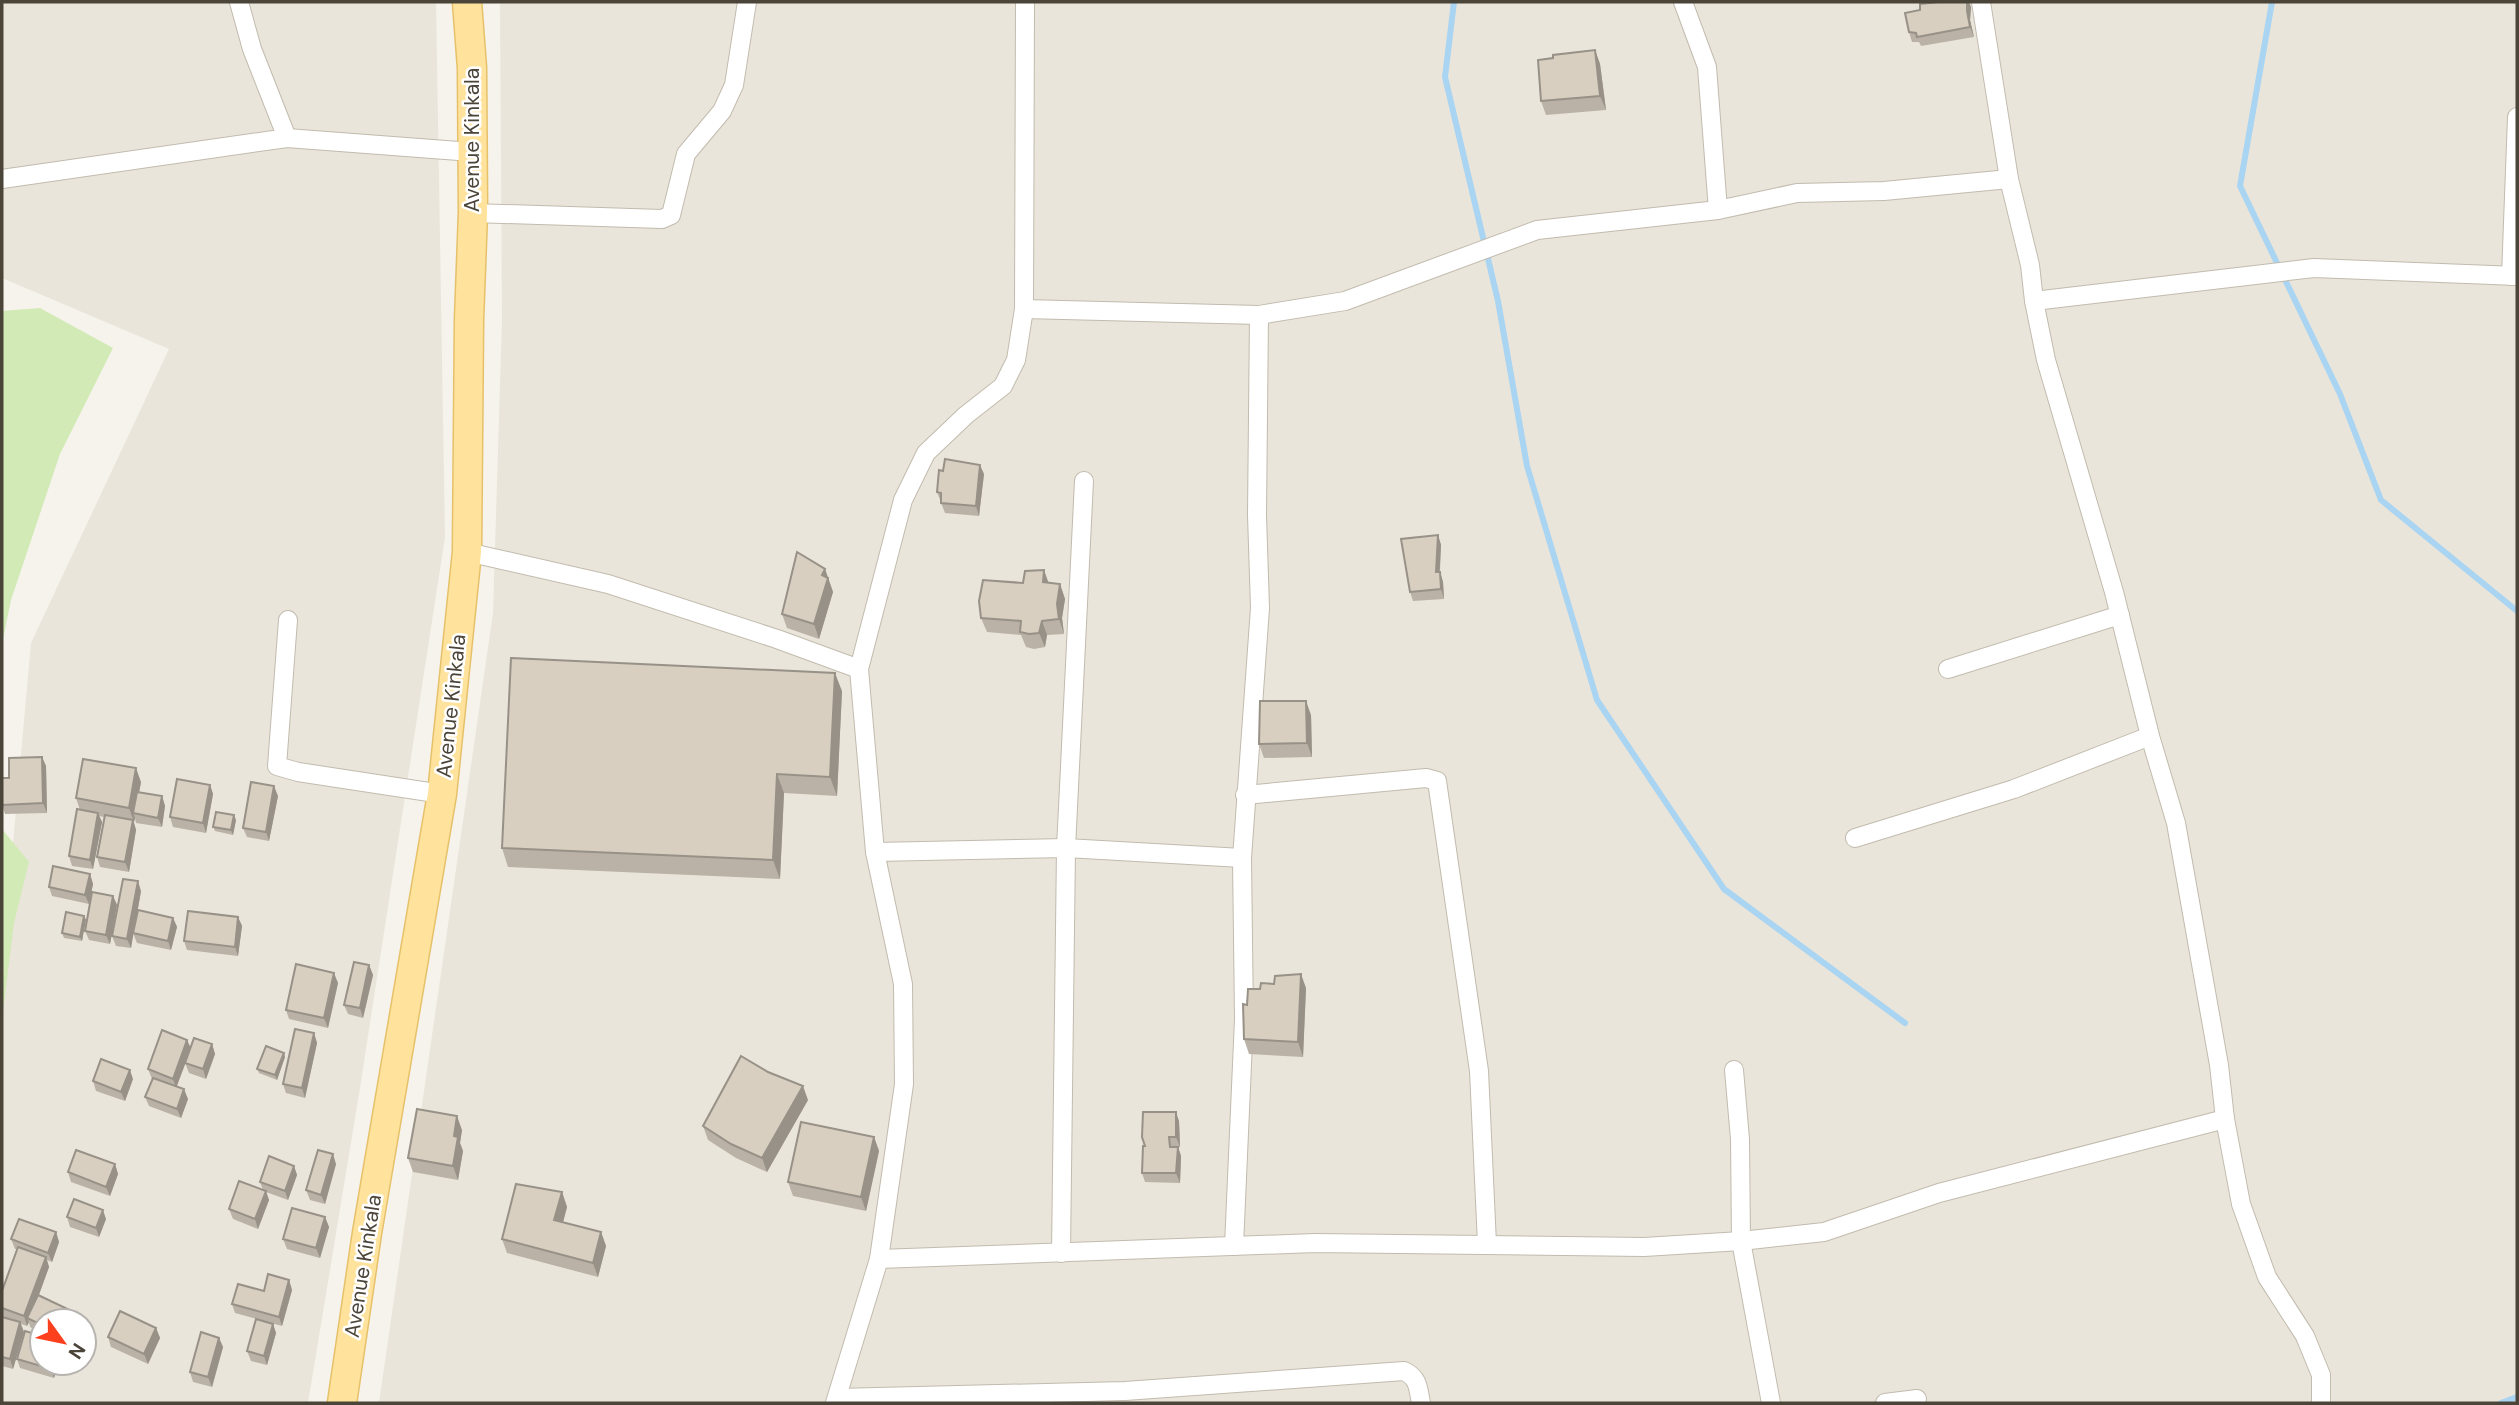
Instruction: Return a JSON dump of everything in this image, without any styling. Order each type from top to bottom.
[{"type":"main road","name":"Avenue Kinkala","points":[[342,1403],[369,1220],[442,794],[467,552],[469,320],[473,213],[472,68],[467,2]]},
{"type":"street","points":[[239,2],[252,50],[286,138]]},
{"type":"street","points":[[473,213],[663,219],[671,215],[686,154],[722,111],[734,85],[747,2]]},
{"type":"street","points":[[1026,2],[1024,309],[1016,360],[1003,386],[966,415],[926,453],[902,500],[859,669],[875,852],[903,984],[904,1084],[879,1259],[836,1401],[1125,1391],[1404,1371],[1417,1381],[1421,1403]]},
{"type":"street","points":[[1683,2],[1707,67],[1718,210]]},
{"type":"street","points":[[1981,2],[2009,178],[2030,265],[2046,359],[2120,615],[2150,736],[2176,823],[2241,1205],[2267,1277],[2305,1336],[2321,1375],[2322,1403]]},
{"type":"street","points":[[2034,301],[2314,268],[2514,276],[2517,117]]},
{"type":"street","points":[[2,179],[286,138],[472,152]]},
{"type":"street","points":[[1024,309],[1259,315],[1345,301],[1537,230],[1718,210],[1797,193],[1884,191],[2009,178]]},
{"type":"street","points":[[1234,1246],[1244,1019],[1242,858],[1260,608],[1257,515],[1259,315]]},
{"type":"street","points":[[1061,1252],[1066,848],[1084,481]]},
{"type":"street","points":[[467,552],[607,584],[778,639],[859,669]]},
{"type":"street","points":[[1948,669],[2120,615]]},
{"type":"street","points":[[288,620],[277,766],[298,772],[442,794]]},
{"type":"street","points":[[1855,838],[2014,789],[2150,736]]},
{"type":"street","points":[[1245,796],[1426,778],[1437,781],[1479,1071],[1487,1244]]},
{"type":"street","points":[[875,852],[1066,848],[1242,858]]},
{"type":"street","points":[[1734,1070],[1740,1139],[1741,1241],[1771,1403]]},
{"type":"street","points":[[879,1259],[1315,1243],[1644,1247],[1741,1241],[1824,1232],[1938,1193],[2225,1119]]},
{"type":"street","points":[[1885,1403],[1917,1399]]},
{"type":"shaded area","points":[[2,2],[436,2],[445,537],[360,1088],[308,1403],[2,1403],[2,965],[31,643],[169,349],[2,278]]},
{"type":"shaded area","points":[[500,2],[2517,2],[2517,1403],[379,1403],[493,613],[502,320]]},
{"type":"green space","points":[[40,308],[113,348],[60,454],[11,600],[2,644],[2,311]]},
{"type":"green space","points":[[2,829],[29,862],[14,923],[2,1020]]},
{"type":"building","points":[[1967,2],[1970,27],[1917,37],[1916,33],[1909,32],[1905,13],[1920,10],[1920,4]]},
{"type":"building","points":[[1595,50],[1600,96],[1541,101],[1538,60],[1553,58],[1553,55]]},
{"type":"building","points":[[945,459],[980,465],[976,506],[941,503],[941,493],[937,492],[939,470],[943,471]]},
{"type":"building","points":[[1438,535],[1436,572],[1440,572],[1441,589],[1410,592],[1401,539]]},
{"type":"building","points":[[797,552],[825,569],[822,575],[828,578],[814,624],[782,614]]},
{"type":"building","points":[[1044,570],[1043,582],[1060,584],[1057,604],[1059,619],[1042,621],[1039,633],[1029,634],[1020,632],[1021,621],[981,618],[979,601],[983,580],[1023,583],[1025,571]]},
{"type":"building","points":[[511,658],[835,673],[830,777],[777,774],[773,860],[502,848]]},
{"type":"building","points":[[1260,701],[1306,701],[1307,743],[1259,744]]},
{"type":"building","points":[[42,757],[43,803],[2,805],[2,778],[9,778],[9,758]]},
{"type":"building","points":[[83,759],[136,768],[129,808],[76,798]]},
{"type":"building","points":[[177,779],[210,785],[203,823],[170,817]]},
{"type":"building","points":[[251,782],[274,786],[266,832],[243,828]]},
{"type":"building","points":[[137,792],[162,796],[158,818],[133,813]]},
{"type":"building","points":[[77,809],[98,813],[90,860],[69,856]]},
{"type":"building","points":[[216,812],[234,815],[231,830],[213,827]]},
{"type":"building","points":[[105,815],[133,820],[125,862],[97,857]]},
{"type":"building","points":[[53,866],[90,874],[85,895],[49,887]]},
{"type":"building","points":[[123,879],[138,881],[127,939],[112,936]]},
{"type":"building","points":[[92,892],[113,896],[106,935],[85,931]]},
{"type":"building","points":[[138,910],[173,918],[168,941],[133,933]]},
{"type":"building","points":[[188,911],[238,917],[235,947],[184,941]]},
{"type":"building","points":[[66,912],[84,916],[80,937],[62,933]]},
{"type":"building","points":[[354,962],[369,965],[360,1008],[344,1005]]},
{"type":"building","points":[[296,964],[334,973],[324,1018],[286,1010]]},
{"type":"building","points":[[1301,974],[1298,1042],[1244,1039],[1243,1004],[1247,1005],[1248,989],[1260,989],[1261,983],[1274,984],[1275,976]]},
{"type":"building","points":[[295,1029],[314,1033],[302,1088],[283,1084]]},
{"type":"building","points":[[162,1030],[187,1040],[173,1079],[148,1069]]},
{"type":"building","points":[[194,1038],[212,1044],[203,1069],[185,1063]]},
{"type":"building","points":[[266,1046],[284,1053],[275,1075],[257,1069]]},
{"type":"building","points":[[741,1056],[768,1072],[803,1086],[762,1158],[731,1144],[703,1126]]},
{"type":"building","points":[[101,1059],[130,1070],[121,1092],[93,1081]]},
{"type":"building","points":[[153,1078],[184,1089],[177,1109],[145,1097]]},
{"type":"building","points":[[417,1109],[457,1116],[454,1136],[458,1137],[453,1166],[408,1158]]},
{"type":"building","points":[[1143,1112],[1176,1112],[1176,1137],[1169,1137],[1170,1147],[1178,1147],[1176,1173],[1142,1173],[1145,1146],[1142,1137]]},
{"type":"building","points":[[801,1122],[874,1137],[861,1197],[788,1182]]},
{"type":"building","points":[[76,1150],[115,1164],[106,1187],[68,1172]]},
{"type":"building","points":[[318,1150],[333,1154],[321,1195],[306,1190]]},
{"type":"building","points":[[269,1156],[294,1166],[285,1191],[260,1182]]},
{"type":"building","points":[[239,1181],[266,1191],[255,1219],[229,1209]]},
{"type":"building","points":[[516,1184],[562,1192],[554,1220],[601,1232],[593,1263],[502,1239]]},
{"type":"building","points":[[74,1199],[103,1210],[96,1228],[67,1217]]},
{"type":"building","points":[[292,1208],[325,1217],[316,1248],[283,1239]]},
{"type":"building","points":[[19,1219],[56,1232],[48,1253],[11,1239]]},
{"type":"building","points":[[18,1247],[46,1257],[24,1316],[2,1308],[2,1291]]},
{"type":"building","points":[[268,1274],[289,1280],[279,1317],[232,1304],[238,1284],[264,1291]]},
{"type":"building","points":[[38,1295],[63,1307],[32,1307]]},
{"type":"building","points":[[120,1311],[156,1328],[144,1354],[108,1337]]},
{"type":"building","points":[[2,1317],[20,1322],[10,1359],[2,1357]]},
{"type":"building","points":[[256,1319],[273,1324],[264,1356],[247,1351]]},
{"type":"building","points":[[25,1331],[28,1332],[28,1362],[17,1359]]},
{"type":"building","points":[[201,1332],[219,1338],[208,1377],[190,1372]]},
{"type":"waterway","points":[[1454,2],[1445,77],[1498,301],[1527,466],[1597,700],[1724,889],[1905,1023]]},
{"type":"waterway","points":[[2272,2],[2240,186],[2340,394],[2381,500],[2517,611]]},
{"type":"waterway","points":[[2501,1403],[2517,1397]]}]
